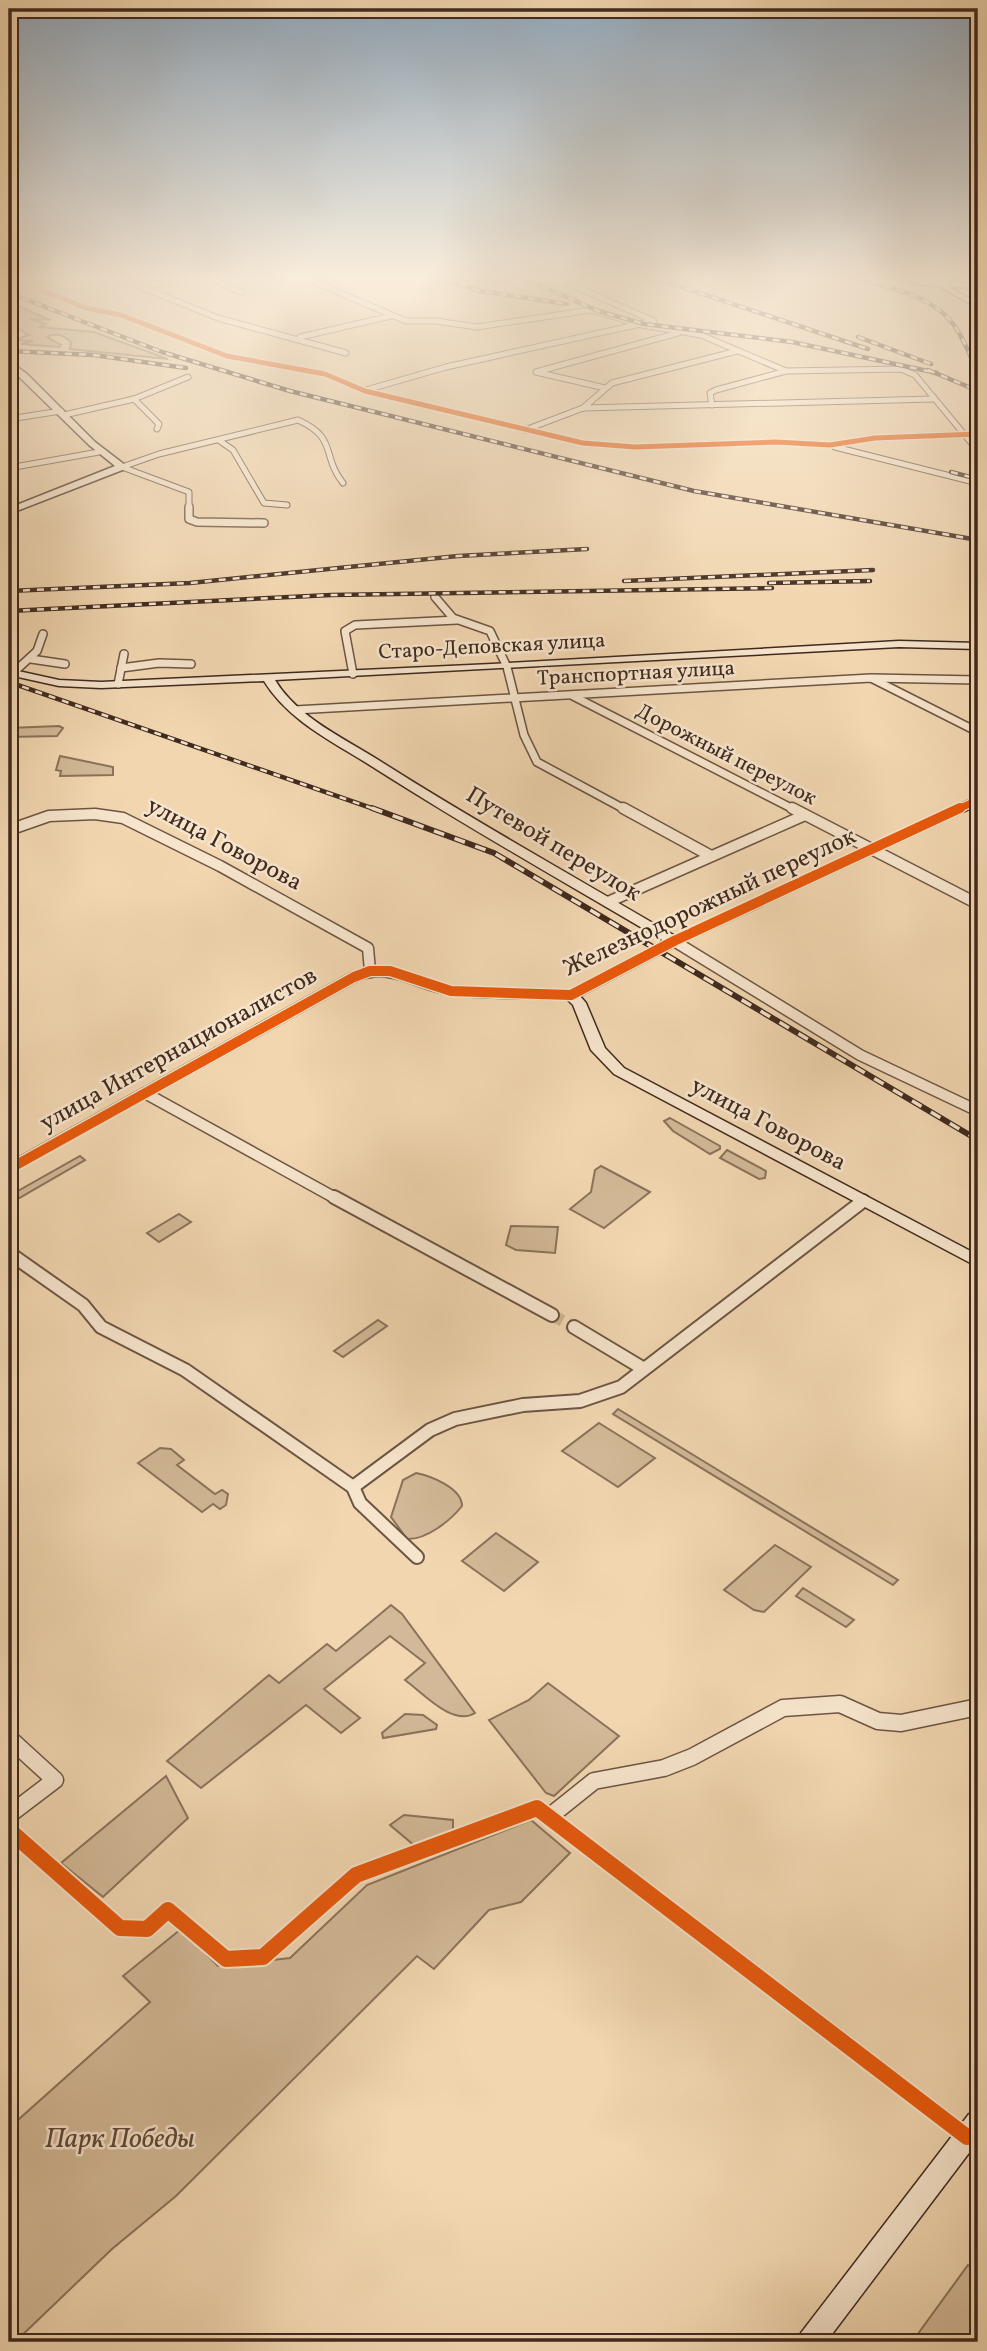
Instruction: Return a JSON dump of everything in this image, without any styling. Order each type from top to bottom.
[{"type":"street","points":[[37,385],[99,452],[122,467],[189,492],[189,519],[228,525],[264,523]]},
{"type":"street","points":[[9,419],[63,413],[134,399],[169,385]]},
{"type":"street","points":[[350,385],[365,391],[525,430],[608,446],[776,442],[830,445],[978,483]]},
{"type":"street","points":[[365,391],[386,385]]},
{"type":"street","points":[[589,385],[605,387]]},
{"type":"street","points":[[583,408],[611,385]]},
{"type":"street","points":[[712,405],[710,393],[735,385]]},
{"type":"street","points":[[921,385],[978,451]]},
{"type":"street","points":[[134,399],[159,424],[157,429]]},
{"type":"street","points":[[525,430],[583,408],[933,399]]},
{"type":"street","points":[[9,511],[159,454],[298,420],[316,427],[324,436],[331,452],[333,473],[343,483]]},
{"type":"street","points":[[830,445],[875,438],[978,434]]},
{"type":"street","points":[[220,440],[233,450],[264,503],[287,505]]},
{"type":"street","points":[[9,468],[99,452]]},
{"type":"street","points":[[435,597],[457,620]]},
{"type":"street","points":[[353,674],[345,631],[355,625],[457,620],[490,631],[507,667],[524,735],[537,762],[711,856]]},
{"type":"street","points":[[11,672],[31,659],[43,634]]},
{"type":"street","name":"Старо-Деповская улица","points":[[11,672],[59,683],[118,684],[507,667],[899,644],[978,646]]},
{"type":"street","points":[[118,684],[124,654]]},
{"type":"street","points":[[31,659],[65,664]]},
{"type":"street","points":[[121,668],[191,664]]},
{"type":"street","name":"Путевой переулок","points":[[267,677],[279,696],[295,710],[401,780],[822,1032],[926,1091],[978,1110]]},
{"type":"street","points":[[871,678],[978,732]]},
{"type":"street","name":"Транспортная улица","points":[[295,710],[871,678],[978,680]]},
{"type":"street","name":"Дорожный переулок","points":[[570,695],[978,904]]},
{"type":"street","name":"Железнодорожный переулок","points":[[370,971],[390,971],[451,991],[571,995],[674,941],[978,800]]},
{"type":"street","name":"улица Говорова","points":[[9,830],[28,821],[73,814],[123,818],[220,866],[368,948],[370,971]]},
{"type":"street","points":[[608,902],[805,815]]},
{"type":"street","name":"улица Интернационалистов","points":[[9,1169],[370,971]]},
{"type":"street","name":"улица Говорова","points":[[571,995],[579,1003],[598,1050],[618,1071],[978,1262]]},
{"type":"street","points":[[145,1093],[552,1315]]},
{"type":"street","points":[[353,1487],[430,1430],[455,1419],[523,1405],[580,1401],[621,1388],[863,1202]]},
{"type":"street","points":[[9,1253],[83,1305],[101,1327],[185,1370],[353,1487],[360,1503],[417,1557]]},
{"type":"street","points":[[574,1327],[644,1369]]},
{"type":"street","points":[[549,1817],[594,1782],[664,1768],[692,1758],[783,1708],[840,1704],[878,1721],[901,1723],[978,1707]]},
{"type":"street","points":[[9,1738],[55,1780],[9,1815]]},
{"type":"street","points":[[9,1830],[120,1928],[147,1928],[168,1910],[226,1959],[263,1957],[356,1875],[537,1808],[973,2129],[810,2342]]},
{"type":"green space","points":[[9,728],[63,728],[57,736],[9,737]]},
{"type":"green space","points":[[60,756],[113,767],[113,775],[60,776],[61,771],[56,770]]},
{"type":"green space","points":[[670,1118],[720,1146],[720,1149],[710,1154],[673,1131],[664,1121]]},
{"type":"green space","points":[[727,1150],[766,1171],[765,1178],[759,1179],[720,1158]]},
{"type":"green space","points":[[80,1156],[85,1160],[9,1204],[9,1196]]},
{"type":"green space","points":[[601,1166],[650,1192],[604,1228],[570,1209],[591,1192],[595,1170]]},
{"type":"green space","points":[[179,1214],[191,1222],[159,1242],[147,1233]]},
{"type":"green space","points":[[511,1226],[558,1227],[555,1253],[516,1250],[506,1245]]},
{"type":"green space","points":[[378,1320],[387,1326],[343,1357],[334,1351]]},
{"type":"green space","points":[[618,1409],[898,1580],[893,1585],[613,1414]]},
{"type":"green space","points":[[599,1423],[655,1458],[618,1487],[562,1451]]},
{"type":"green space","points":[[160,1448],[171,1449],[184,1460],[177,1465],[215,1494],[222,1490],[228,1494],[226,1505],[220,1509],[213,1504],[202,1512],[138,1463]]},
{"type":"green space","points":[[416,1473],[451,1488],[461,1500],[462,1506],[437,1528],[422,1536],[407,1539],[391,1517],[403,1480]]},
{"type":"green space","points":[[496,1533],[538,1562],[504,1591],[462,1561]]},
{"type":"green space","points":[[775,1545],[811,1567],[764,1612],[754,1610],[724,1590]]},
{"type":"green space","points":[[803,1588],[854,1620],[846,1627],[796,1596]]},
{"type":"green space","points":[[391,1605],[402,1614],[475,1713],[457,1716],[448,1712],[405,1680],[425,1663],[390,1636],[324,1689],[360,1718],[341,1733],[306,1705],[201,1788],[167,1761],[269,1675],[279,1683],[327,1644],[336,1651]]},
{"type":"green space","points":[[548,1683],[619,1736],[554,1796],[546,1793],[489,1720],[529,1700]]},
{"type":"green space","points":[[405,1714],[423,1715],[437,1725],[436,1729],[383,1738],[382,1733]]},
{"type":"green space","points":[[166,1776],[188,1818],[103,1897],[61,1863]]},
{"type":"green space","points":[[404,1815],[453,1820],[453,1831],[415,1846],[390,1825]]},
{"type":"green space","name":"Парк Победы","points":[[531,1820],[570,1853],[521,1902],[489,1910],[434,1969],[417,1956],[176,2196],[112,2249],[15,2342],[9,2342],[9,2128],[150,2002],[123,1976],[181,1929],[218,1966],[290,1958],[367,1885]]},
{"type":"green space","points":[[968,2265],[978,2273],[978,2342],[912,2342]]},
{"type":"tunnel","points":[[552,1315],[574,1327]]},
{"type":"railway","points":[[269,385],[694,491],[978,540]]},
{"type":"railway","points":[[963,385],[976,390]]},
{"type":"railway","points":[[951,472],[978,479]]},
{"type":"railway","points":[[9,591],[190,583],[458,556],[587,549]]},
{"type":"railway","points":[[624,581],[873,570]]},
{"type":"railway","points":[[769,583],[870,581]]},
{"type":"railway","points":[[9,611],[331,595],[772,588]]},
{"type":"railway","points":[[9,682],[377,810]]},
{"type":"railway","points":[[372,808],[494,853],[978,1140]]},
{"type":"cycle path","points":[[350,385],[365,391],[583,443],[635,447],[776,442],[830,445],[875,438],[978,434]]},
{"type":"cycle path","points":[[9,1169],[354,977],[370,971],[390,971],[451,991],[571,995],[674,941],[978,800]]},
{"type":"cycle path","points":[[9,1830],[120,1928],[147,1929],[168,1910],[226,1959],[263,1957],[356,1875],[537,1808],[967,2137]]}]
